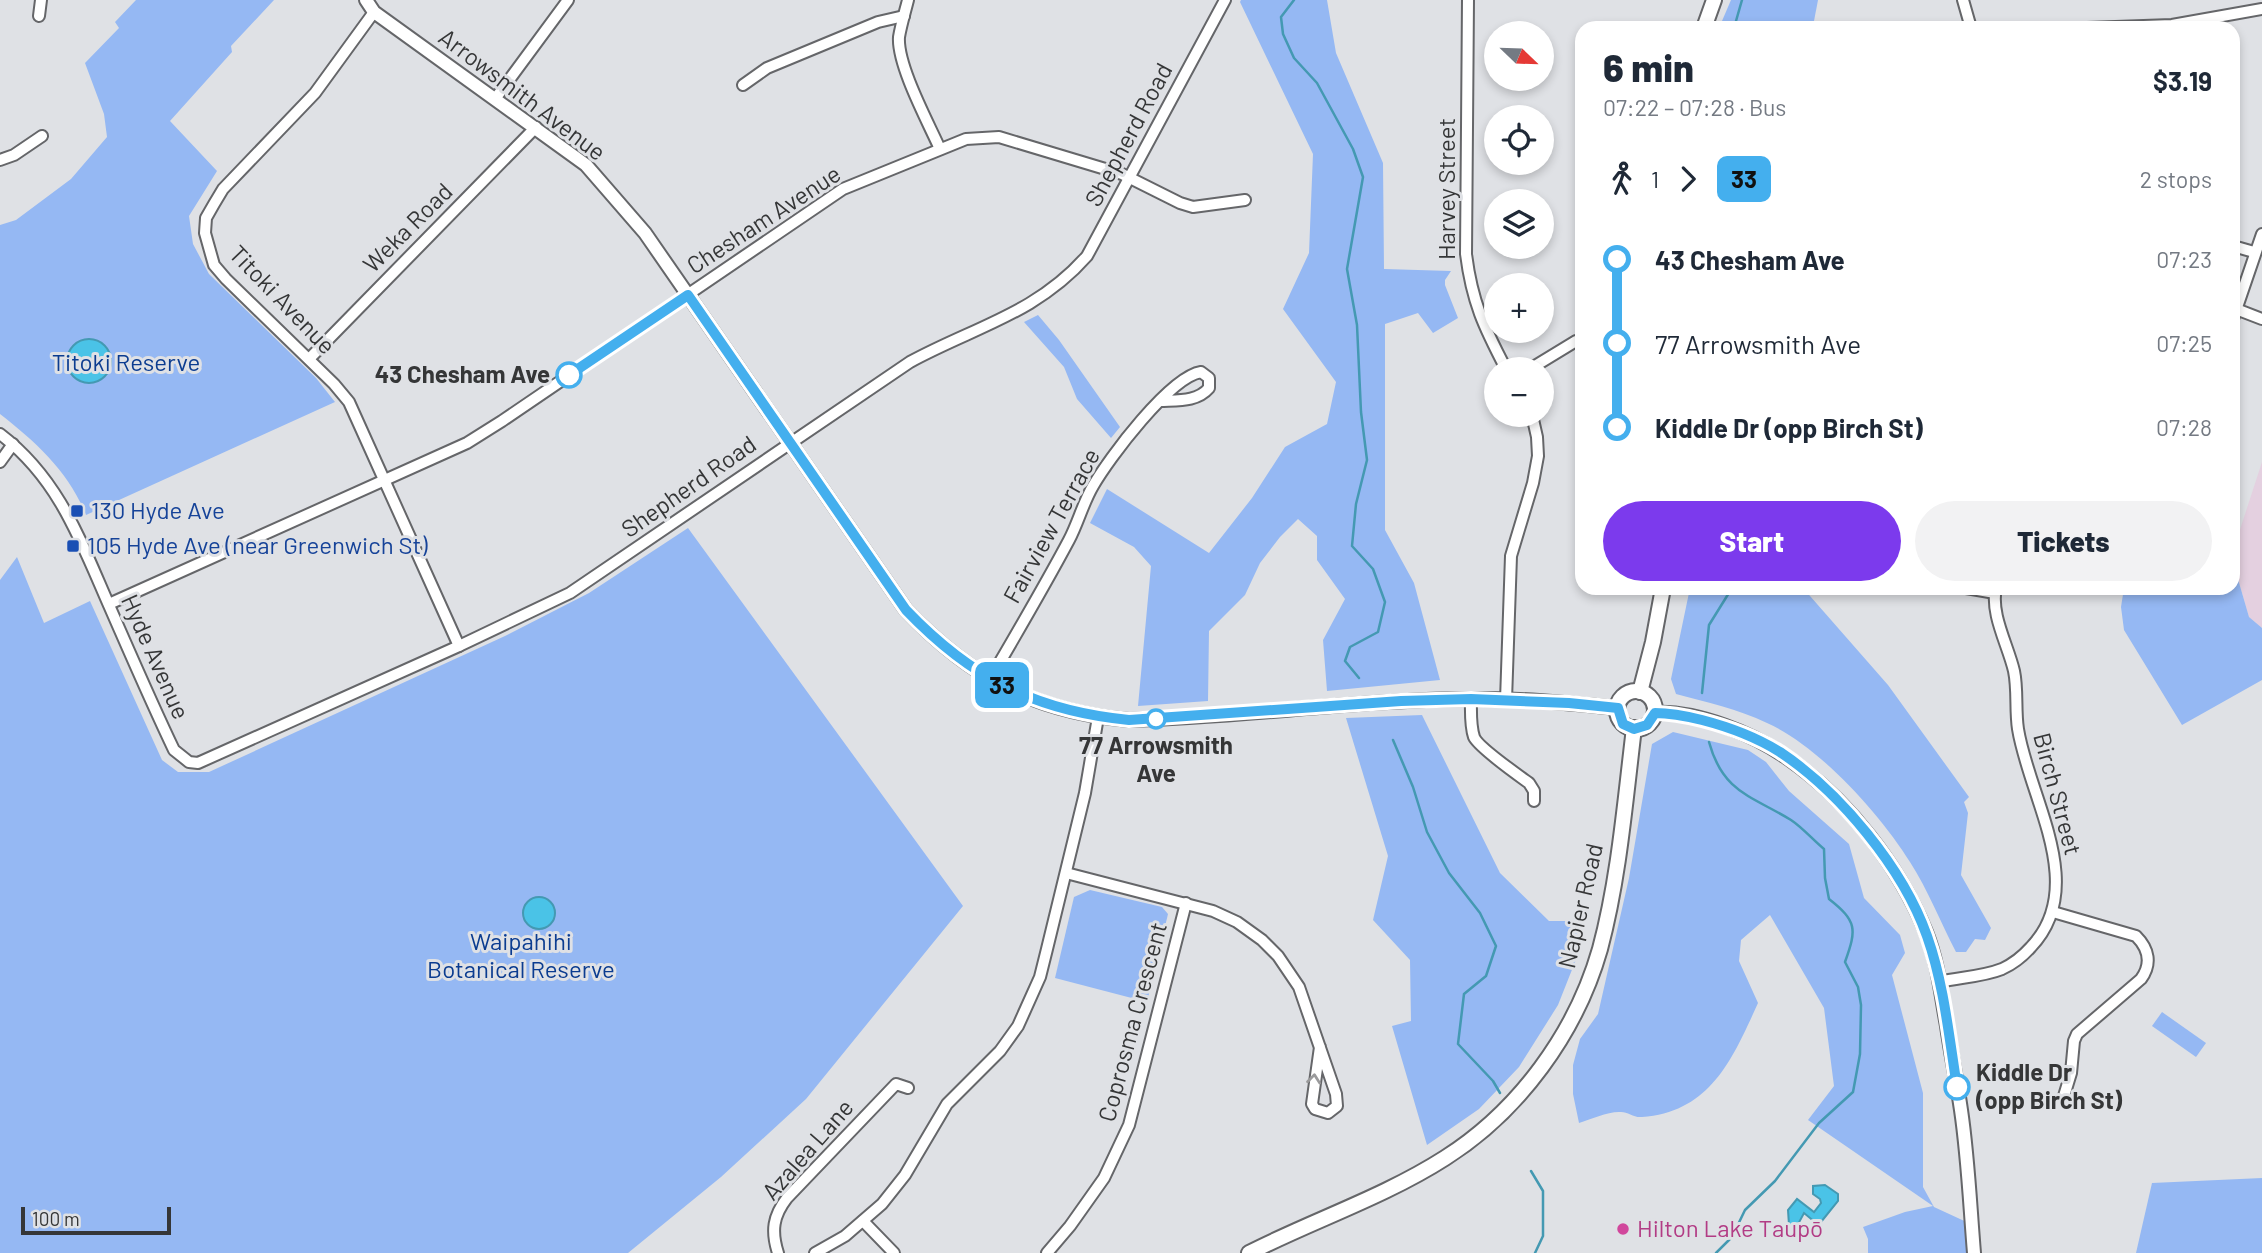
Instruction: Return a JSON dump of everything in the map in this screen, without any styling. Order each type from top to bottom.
[{"type":"main road","points":[[1706,21],[1714,0]]},
{"type":"main road","points":[[1640,692],[1662,595]]},
{"type":"main road","points":[[1640,692],[1652,700],[1655,713],[1647,725],[1634,729],[1623,724],[1618,708],[1628,693],[1640,692]]},
{"type":"main road","name":"Napier Road","points":[[1249,1253],[1396,1185],[1443,1160],[1468,1143],[1495,1119],[1538,1072],[1567,1028],[1599,950],[1613,888],[1634,729]]},
{"type":"street","points":[[39,16],[40,0]]},
{"type":"street","points":[[366,0],[374,12]]},
{"type":"street","points":[[495,99],[568,0]]},
{"type":"street","points":[[908,0],[899,36],[903,64],[940,149]]},
{"type":"street","name":"Shepherd Road","points":[[182,758],[198,763],[570,593],[910,362],[940,346],[999,322],[1059,284],[1087,256],[1226,0]]},
{"type":"street","name":"Harvey Street","points":[[1468,0],[1466,254],[1477,309],[1501,357]]},
{"type":"street","points":[[1963,0],[1969,21]]},
{"type":"street","points":[[2194,21],[2262,9]]},
{"type":"street","name":"Arrowsmith Avenue","points":[[374,12],[536,127],[586,165],[604,183],[645,233],[906,610],[950,651],[990,679],[1043,704],[1098,717],[1160,719],[1401,701],[1471,699],[1618,708]]},
{"type":"street","name":"Titoki Avenue","points":[[374,12],[316,93],[223,189],[206,218],[205,233],[214,265],[349,402],[459,646]]},
{"type":"street","points":[[743,85],[767,68],[878,22],[904,16]]},
{"type":"street","name":"Weka Road","points":[[309,359],[536,127]]},
{"type":"street","points":[[0,160],[14,155],[42,136]]},
{"type":"street","name":"Chesham Avenue","points":[[109,604],[467,443],[843,189],[965,139],[999,137],[1130,176],[1180,203],[1194,207],[1245,200]]},
{"type":"street","points":[[2240,295],[2262,234]]},
{"type":"street","points":[[2240,248],[2254,252]]},
{"type":"street","points":[[2240,315],[2262,318]]},
{"type":"street","points":[[1550,357],[1575,342]]},
{"type":"street","name":"Fairview Terrace","points":[[990,679],[1071,537],[1093,486],[1150,409],[1160,401]]},
{"type":"street","points":[[1506,700],[1511,556],[1538,456],[1535,427]]},
{"type":"street","name":"Hyde Avenue","points":[[0,434],[13,444],[55,490],[80,537],[171,743],[182,758]]},
{"type":"street","points":[[0,462],[13,444]]},
{"type":"street","name":"Birch Street","points":[[1939,982],[1982,975],[2015,962],[2038,940],[2053,912],[2057,897],[2055,861],[2018,730],[2016,686],[1998,618],[1996,595]]},
{"type":"street","points":[[1471,699],[1474,738],[1480,746],[1529,783],[1534,791],[1534,801]]},
{"type":"street","points":[[1655,713],[1686,716],[1731,728],[1778,751],[1817,782],[1864,831],[1902,881],[1926,934],[1939,982],[1961,1111],[1974,1253]]},
{"type":"street","points":[[815,1253],[845,1236],[882,1204],[905,1175],[947,1104],[1000,1051],[1018,1026],[1040,977],[1085,793],[1098,717]]},
{"type":"street","points":[[1066,873],[1213,911],[1237,922],[1262,940],[1278,956],[1298,987],[1320,1047],[1336,1094],[1337,1106],[1328,1113],[1315,1109],[1312,1104],[1320,1047]]},
{"type":"street","name":"Coprosma Crescent","points":[[1047,1253],[1104,1178],[1129,1125],[1186,903]]},
{"type":"street","points":[[2053,912],[2136,936],[2144,944],[2148,958],[2146,972],[2141,979],[2077,1034],[2071,1073],[2064,1096]]},
{"type":"street","points":[[890,1072],[896,1084],[908,1088]]},
{"type":"street","name":"Azalea Lane","points":[[778,1253],[773,1228],[777,1211],[896,1084]]},
{"type":"street","points":[[863,1221],[894,1253]]},
{"type":"shaded area","points":[[89,339],[105,345],[111,361],[105,377],[89,383],[73,377],[67,361],[73,345]]},
{"type":"shaded area","points":[[2262,462],[2262,628],[2249,617],[2240,586],[2240,530]]},
{"type":"shaded area","points":[[539,897],[551,901],[555,913],[551,925],[539,929],[527,925],[523,913],[527,901]]},
{"type":"shaded area","points":[[1825,1185],[1838,1194],[1838,1201],[1821,1222],[1816,1223],[1804,1213],[1796,1228],[1789,1225],[1788,1210],[1797,1199],[1814,1212],[1821,1203],[1813,1194],[1813,1186]]},
{"type":"green space","name":"Titoki Reserve","points":[[136,0],[274,0],[231,46],[232,52],[170,121],[217,171],[189,216],[193,244],[209,274],[316,378],[335,402],[86,515],[70,485],[50,459],[0,414],[0,225],[16,220],[71,179],[107,137],[104,114],[85,63],[119,28],[115,22]]},
{"type":"green space","points":[[1241,0],[1327,0],[1336,53],[1383,163],[1384,269],[1451,271],[1445,285],[1458,318],[1433,333],[1418,313],[1385,324],[1385,530],[1414,583],[1440,680],[1327,691],[1323,640],[1345,599],[1317,560],[1317,536],[1298,519],[1260,563],[1245,595],[1209,631],[1208,701],[1138,706],[1151,566],[1134,547],[1090,523],[1107,489],[1209,553],[1252,498],[1285,447],[1327,424],[1336,382],[1283,309],[1309,253],[1313,154]]},
{"type":"green space","points":[[1731,0],[1818,0],[1814,21],[1722,21]]},
{"type":"green space","points":[[1038,315],[1059,340],[1120,427],[1111,438],[1077,399],[1064,367],[1024,322]]},
{"type":"green space","name":"Waipahihi Botanical Reserve","points":[[688,528],[963,906],[806,1099],[721,1177],[628,1253],[0,1253],[0,580],[17,557],[44,623],[90,601],[162,760],[178,772],[209,772],[505,636],[589,593]]},
{"type":"green space","points":[[2240,586],[2249,617],[2262,628],[2262,680],[2182,725],[2124,630],[2121,607],[2123,595],[2240,595]]},
{"type":"green space","points":[[1689,595],[1809,595],[1888,685],[1969,797],[1964,802],[1968,813],[1961,875],[1991,928],[1985,940],[1975,939],[1966,952],[1956,952],[1923,884],[1897,843],[1865,803],[1827,764],[1787,734],[1767,723],[1722,706],[1676,694],[1671,679]]},
{"type":"green space","points":[[1422,715],[1500,873],[1549,921],[1580,921],[1577,957],[1558,1005],[1519,1067],[1479,1109],[1427,1145],[1392,1026],[1411,1021],[1410,960],[1373,920],[1388,856],[1346,718]]},
{"type":"green space","points":[[1673,732],[1748,750],[1766,762],[1789,791],[1849,844],[1864,898],[1900,935],[1905,953],[1892,975],[1923,1093],[1923,1187],[1934,1207],[1973,1225],[1975,1253],[1868,1253],[1868,1239],[1863,1227],[1905,1212],[1933,1206],[1808,1120],[1834,1086],[1824,1008],[1770,915],[1741,940],[1739,961],[1758,1003],[1729,1062],[1716,1079],[1686,1105],[1666,1113],[1639,1117],[1616,1112],[1579,1123],[1573,1094],[1573,1065],[1580,1039],[1598,1014],[1629,878],[1652,744]]},
{"type":"green space","points":[[1090,890],[1162,907],[1168,914],[1147,1002],[1055,978],[1074,897]]},
{"type":"green space","points":[[2162,1012],[2206,1043],[2196,1057],[2152,1026]]},
{"type":"green space","points":[[2262,1178],[2262,1253],[2136,1253],[2152,1183]]},
{"type":"waterway","points":[[1294,0],[1281,17],[1283,34],[1294,58],[1317,83],[1353,149],[1363,177],[1347,269],[1357,325],[1361,412],[1367,460],[1356,504],[1352,546],[1373,569],[1385,602],[1378,632],[1350,647],[1345,661],[1359,678]]},
{"type":"waterway","points":[[1736,21],[1742,0]]},
{"type":"waterway","points":[[1702,693],[1709,625],[1728,595]]},
{"type":"waterway","points":[[1393,740],[1413,787],[1427,832],[1449,873],[1480,913],[1496,946],[1486,976],[1464,994],[1458,1044],[1493,1081],[1500,1093]]},
{"type":"waterway","points":[[1709,742],[1715,759],[1731,783],[1791,820],[1824,849],[1829,899],[1845,913],[1852,926],[1852,941],[1845,962],[1858,987],[1861,1005],[1860,1054],[1853,1092],[1819,1123],[1775,1181],[1745,1210],[1732,1237],[1716,1253]]},
{"type":"waterway","points":[[1531,1171],[1543,1191],[1543,1236],[1535,1253]]},
{"type":"bus line","name":"33","points":[[569,375],[688,295],[803,465],[906,610],[966,664],[1015,692],[1043,704],[1098,717],[1129,720],[1401,701],[1506,700],[1618,708],[1623,724],[1634,729],[1651,722],[1655,713],[1686,716],[1731,728],[1752,737],[1778,751],[1824,788],[1864,831],[1902,881],[1926,934],[1934,960],[1957,1087]]},
{"type":"place","name":"43 Chesham Ave","points":[[569,375]]},
{"type":"place","name":"130 Hyde Ave","points":[[77,511]]},
{"type":"place","name":"105 Hyde Ave (near Greenwich St)","points":[[73,546]]},
{"type":"place","name":"77 Arrowsmith Ave","points":[[1156,719]]},
{"type":"place","name":"Kiddle Dr (opp Birch St)","points":[[1957,1087]]},
{"type":"place","name":"Hilton Lake Taupō","points":[[1623,1229]]}]
